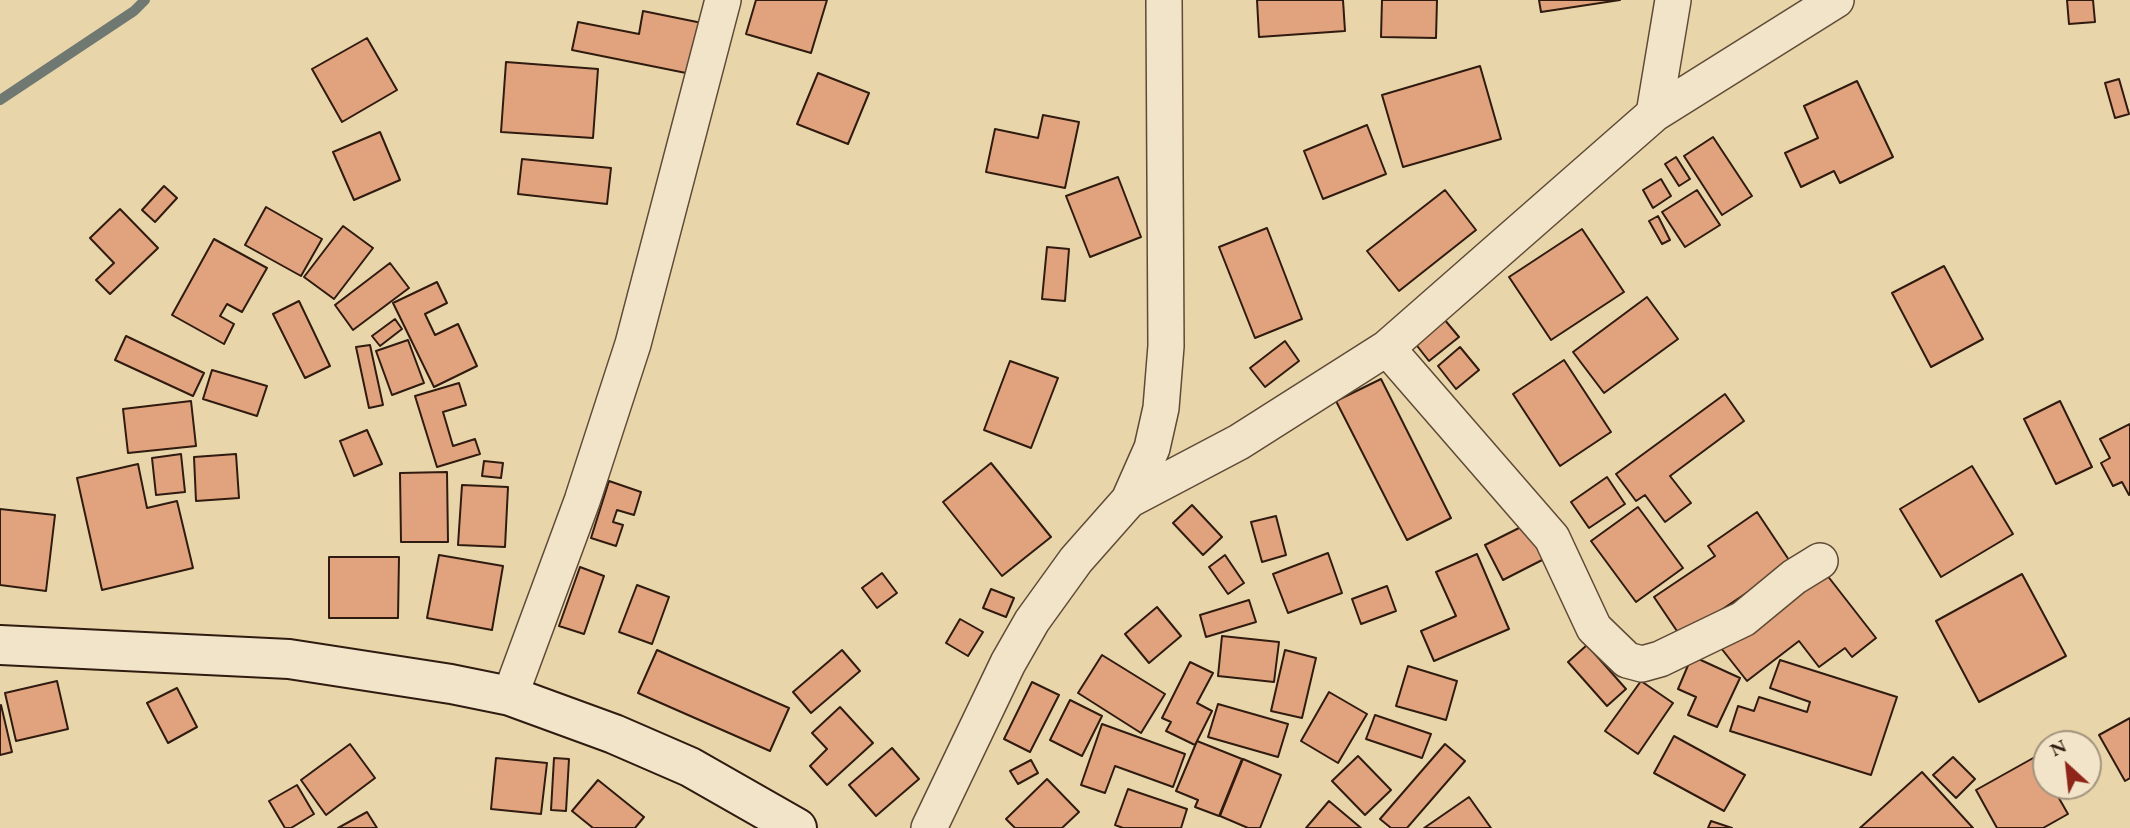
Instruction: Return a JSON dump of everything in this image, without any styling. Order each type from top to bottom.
[{"type":"street","points":[[510,696],[582,501],[633,344],[723,0]]},
{"type":"street","points":[[929,828],[1002,675],[1032,621],[1076,561],[1129,500],[1152,448],[1161,408],[1166,346],[1164,0]]},
{"type":"street","points":[[1654,114],[1672,0]]},
{"type":"street","points":[[1129,500],[1239,442],[1387,348],[1654,114],[1836,0]]},
{"type":"street","points":[[1387,348],[1552,538],[1594,628],[1628,660],[1642,664],[1660,659],[1743,619],[1794,577],[1821,561]]},
{"type":"street","points":[[0,645],[289,659],[510,696],[614,734],[691,767],[797,828]]},
{"type":"building","points":[[756,0],[827,0],[811,53],[746,34]]},
{"type":"building","points":[[1257,0],[1343,0],[1345,31],[1259,37]]},
{"type":"building","points":[[1382,0],[1437,0],[1436,38],[1381,37]]},
{"type":"building","points":[[1539,0],[1620,0],[1541,12]]},
{"type":"building","points":[[2067,0],[2093,0],[2095,22],[2069,24]]},
{"type":"building","points":[[643,11],[702,23],[691,74],[572,50],[578,22],[639,34]]},
{"type":"building","points":[[367,38],[397,90],[342,122],[312,69]]},
{"type":"building","points":[[506,62],[598,69],[593,138],[501,132]]},
{"type":"building","points":[[1480,66],[1501,139],[1403,167],[1382,95]]},
{"type":"building","points":[[818,73],[869,93],[848,144],[797,124]]},
{"type":"building","points":[[2119,79],[2129,114],[2115,118],[2105,83]]},
{"type":"building","points":[[1857,81],[1893,157],[1840,183],[1834,171],[1801,187],[1785,153],[1818,138],[1804,106]]},
{"type":"building","points":[[1043,115],[1079,122],[1065,188],[986,172],[995,129],[1038,138]]},
{"type":"building","points":[[1367,125],[1386,174],[1323,199],[1304,151]]},
{"type":"building","points":[[380,132],[400,180],[354,200],[333,152]]},
{"type":"building","points":[[1713,137],[1752,196],[1722,215],[1684,156]]},
{"type":"building","points":[[1676,157],[1690,179],[1679,186],[1665,164]]},
{"type":"building","points":[[522,159],[611,168],[607,204],[518,194]]},
{"type":"building","points":[[1118,177],[1141,237],[1090,257],[1066,196]]},
{"type":"building","points":[[1661,179],[1671,196],[1653,208],[1643,190]]},
{"type":"building","points":[[164,186],[177,198],[155,222],[142,210]]},
{"type":"building","points":[[1445,190],[1476,230],[1399,291],[1367,251]]},
{"type":"building","points":[[1697,190],[1720,225],[1685,247],[1662,212]]},
{"type":"building","points":[[266,207],[322,239],[301,276],[245,245]]},
{"type":"building","points":[[120,209],[158,248],[110,294],[96,280],[114,263],[90,238]]},
{"type":"building","points":[[1658,216],[1670,240],[1662,244],[1649,221]]},
{"type":"building","points":[[343,226],[373,248],[334,299],[304,277]]},
{"type":"building","points":[[1267,228],[1302,319],[1255,338],[1219,247]]},
{"type":"building","points":[[1582,229],[1624,292],[1551,340],[1509,277]]},
{"type":"building","points":[[214,239],[267,268],[242,312],[227,304],[220,316],[234,324],[224,344],[172,315]]},
{"type":"building","points":[[1047,247],[1069,249],[1065,301],[1042,299]]},
{"type":"building","points":[[390,263],[409,288],[353,330],[335,305]]},
{"type":"building","points":[[1944,266],[1983,339],[1931,367],[1892,293]]},
{"type":"building","points":[[437,282],[447,303],[425,314],[435,335],[458,324],[477,366],[434,387],[393,303]]},
{"type":"building","points":[[1647,297],[1678,339],[1604,393],[1573,352]]},
{"type":"building","points":[[299,301],[330,366],[305,378],[273,314]]},
{"type":"building","points":[[395,319],[402,329],[380,346],[372,336]]},
{"type":"building","points":[[1444,319],[1459,337],[1429,361],[1414,342]]},
{"type":"building","points":[[126,336],[204,373],[193,396],[115,360]]},
{"type":"building","points":[[408,340],[424,383],[392,395],[376,351]]},
{"type":"building","points":[[1285,341],[1299,361],[1265,387],[1250,368]]},
{"type":"building","points":[[370,345],[383,405],[369,408],[356,347]]},
{"type":"building","points":[[1460,347],[1479,370],[1456,389],[1438,366]]},
{"type":"building","points":[[1564,360],[1611,432],[1560,466],[1513,394]]},
{"type":"building","points":[[1010,361],[1058,378],[1031,448],[984,430]]},
{"type":"building","points":[[212,370],[267,386],[257,416],[203,399]]},
{"type":"building","points":[[1381,379],[1451,518],[1407,540],[1336,401]]},
{"type":"building","points":[[459,383],[466,405],[443,412],[453,446],[475,439],[480,454],[437,467],[415,396]]},
{"type":"building","points":[[1725,394],[1744,421],[1670,476],[1691,503],[1665,522],[1645,495],[1636,501],[1616,474]]},
{"type":"building","points":[[191,401],[196,446],[128,453],[123,409]]},
{"type":"building","points":[[2060,401],[2092,467],[2056,484],[2024,419]]},
{"type":"building","points":[[2130,424],[2129,495],[2122,482],[2113,486],[2101,463],[2110,458],[2100,439]]},
{"type":"building","points":[[367,430],[382,464],[354,476],[340,441]]},
{"type":"building","points":[[181,454],[185,492],[156,495],[152,458]]},
{"type":"building","points":[[236,454],[239,498],[196,501],[194,457]]},
{"type":"building","points":[[484,461],[503,463],[501,478],[482,476]]},
{"type":"building","points":[[991,463],[1051,537],[1002,576],[943,502]]},
{"type":"building","points":[[138,464],[147,508],[177,501],[193,568],[102,590],[77,478]]},
{"type":"building","points":[[1972,466],[2013,534],[1941,577],[1900,509]]},
{"type":"building","points":[[447,472],[448,542],[401,542],[400,473]]},
{"type":"building","points":[[1607,477],[1625,504],[1589,528],[1571,502]]},
{"type":"building","points":[[609,481],[641,492],[634,515],[617,510],[613,522],[623,525],[616,546],[591,538]]},
{"type":"building","points":[[462,485],[508,487],[505,547],[458,545]]},
{"type":"building","points":[[1192,505],[1222,537],[1203,555],[1173,523]]},
{"type":"building","points":[[1638,507],[1683,568],[1636,602],[1591,541]]},
{"type":"building","points":[[0,509],[55,515],[46,591],[0,585]]},
{"type":"building","points":[[1757,512],[1791,563],[1681,637],[1654,597],[1715,556],[1708,546]]},
{"type":"building","points":[[1276,516],[1286,555],[1262,562],[1251,522]]},
{"type":"building","points":[[1531,522],[1548,557],[1503,580],[1485,545]]},
{"type":"building","points":[[1328,553],[1342,593],[1288,613],[1273,574]]},
{"type":"building","points":[[1477,554],[1509,629],[1434,661],[1421,631],[1456,616],[1436,572]]},
{"type":"building","points":[[439,555],[503,566],[492,630],[427,618]]},
{"type":"building","points":[[1225,555],[1244,583],[1228,594],[1209,567]]},
{"type":"building","points":[[329,557],[399,557],[398,618],[329,618]]},
{"type":"building","points":[[580,567],[604,576],[584,634],[559,626]]},
{"type":"building","points":[[1823,570],[1876,638],[1852,657],[1845,648],[1819,667],[1799,641],[1747,681],[1721,648]]},
{"type":"building","points":[[882,573],[897,593],[877,608],[862,588]]},
{"type":"building","points":[[2022,574],[2066,656],[1979,702],[1936,621]]},
{"type":"building","points":[[637,585],[669,597],[652,644],[619,632]]},
{"type":"building","points":[[1387,586],[1396,611],[1361,624],[1352,599]]},
{"type":"building","points":[[991,589],[1014,598],[1006,617],[983,608]]},
{"type":"building","points":[[1249,600],[1256,622],[1206,637],[1200,615]]},
{"type":"building","points":[[1157,607],[1181,636],[1149,663],[1125,634]]},
{"type":"building","points":[[960,619],[983,632],[968,656],[946,643]]},
{"type":"building","points":[[1222,636],[1279,642],[1274,682],[1218,676]]},
{"type":"building","points":[[1587,645],[1626,689],[1607,706],[1568,662]]},
{"type":"building","points":[[657,650],[789,708],[770,751],[638,693]]},
{"type":"building","points":[[842,650],[860,671],[811,713],[793,692]]},
{"type":"building","points":[[1285,650],[1316,658],[1302,718],[1271,711]]},
{"type":"building","points":[[1102,655],[1165,694],[1141,733],[1078,693]]},
{"type":"building","points":[[1692,656],[1740,678],[1717,727],[1688,715],[1696,697],[1678,689]]},
{"type":"building","points":[[1780,660],[1897,697],[1871,775],[1730,731],[1738,706],[1754,711],[1759,697],[1807,712],[1810,702],[1770,688]]},
{"type":"building","points":[[1190,662],[1213,673],[1197,703],[1212,711],[1195,745],[1166,731],[1171,722],[1162,718]]},
{"type":"building","points":[[1408,666],[1457,681],[1446,720],[1396,706]]},
{"type":"building","points":[[57,681],[68,729],[16,741],[5,693]]},
{"type":"building","points":[[1641,681],[1673,703],[1638,754],[1605,731]]},
{"type":"building","points":[[1032,682],[1059,695],[1030,752],[1004,739]]},
{"type":"building","points":[[177,688],[197,727],[168,743],[147,703]]},
{"type":"building","points":[[1329,692],[1367,714],[1338,763],[1301,741]]},
{"type":"building","points":[[1070,700],[1102,716],[1082,756],[1050,740]]},
{"type":"building","points":[[1218,704],[1288,724],[1278,757],[1208,737]]},
{"type":"building","points":[[0,706],[12,752],[0,755]]},
{"type":"building","points":[[840,707],[873,743],[827,785],[810,766],[827,749],[812,733]]},
{"type":"building","points":[[1375,715],[1431,734],[1422,758],[1366,739]]},
{"type":"building","points":[[2130,718],[2130,778],[2125,781],[2102,740],[2102,733]]},
{"type":"building","points":[[1102,724],[1185,754],[1173,787],[1115,766],[1105,793],[1081,785]]},
{"type":"building","points":[[1674,736],[1745,775],[1724,811],[1654,773]]},
{"type":"building","points":[[1197,741],[1242,759],[1219,816],[1195,807],[1198,800],[1176,791]]},
{"type":"building","points":[[350,744],[375,778],[326,815],[301,780]]},
{"type":"building","points":[[1445,744],[1465,761],[1407,828],[1391,828],[1380,819]]},
{"type":"building","points":[[892,748],[919,779],[876,816],[849,785]]},
{"type":"building","points":[[1358,756],[1391,790],[1365,815],[1332,781]]},
{"type":"building","points":[[1953,757],[1975,779],[1956,798],[1933,775]]},
{"type":"building","points":[[496,758],[547,763],[541,814],[491,809]]},
{"type":"building","points":[[554,758],[569,759],[566,811],[551,810]]},
{"type":"building","points":[[1243,759],[1281,775],[1260,828],[1248,828],[1220,816]]},
{"type":"building","points":[[2032,759],[2032,800],[2060,800],[2068,814],[2043,828],[1997,828],[1976,790]]},
{"type":"building","points":[[1031,760],[1038,773],[1018,784],[1010,771]]},
{"type":"building","points":[[1922,772],[1973,828],[1860,828]]},
{"type":"building","points":[[1047,779],[1079,812],[1062,828],[1015,828],[1006,819]]},
{"type":"building","points":[[598,780],[644,817],[635,828],[593,828],[572,811]]},
{"type":"building","points":[[297,785],[314,814],[291,828],[285,828],[269,801]]},
{"type":"building","points":[[1128,789],[1187,809],[1181,828],[1123,828],[1115,825]]},
{"type":"building","points":[[1469,797],[1491,828],[1424,828]]},
{"type":"building","points":[[1329,801],[1361,828],[1306,828]]},
{"type":"building","points":[[367,812],[377,828],[338,828]]},
{"type":"building","points":[[1711,821],[1732,828],[1708,828]]},
{"type":"waterway","points":[[0,100],[134,11],[145,0]]}]
